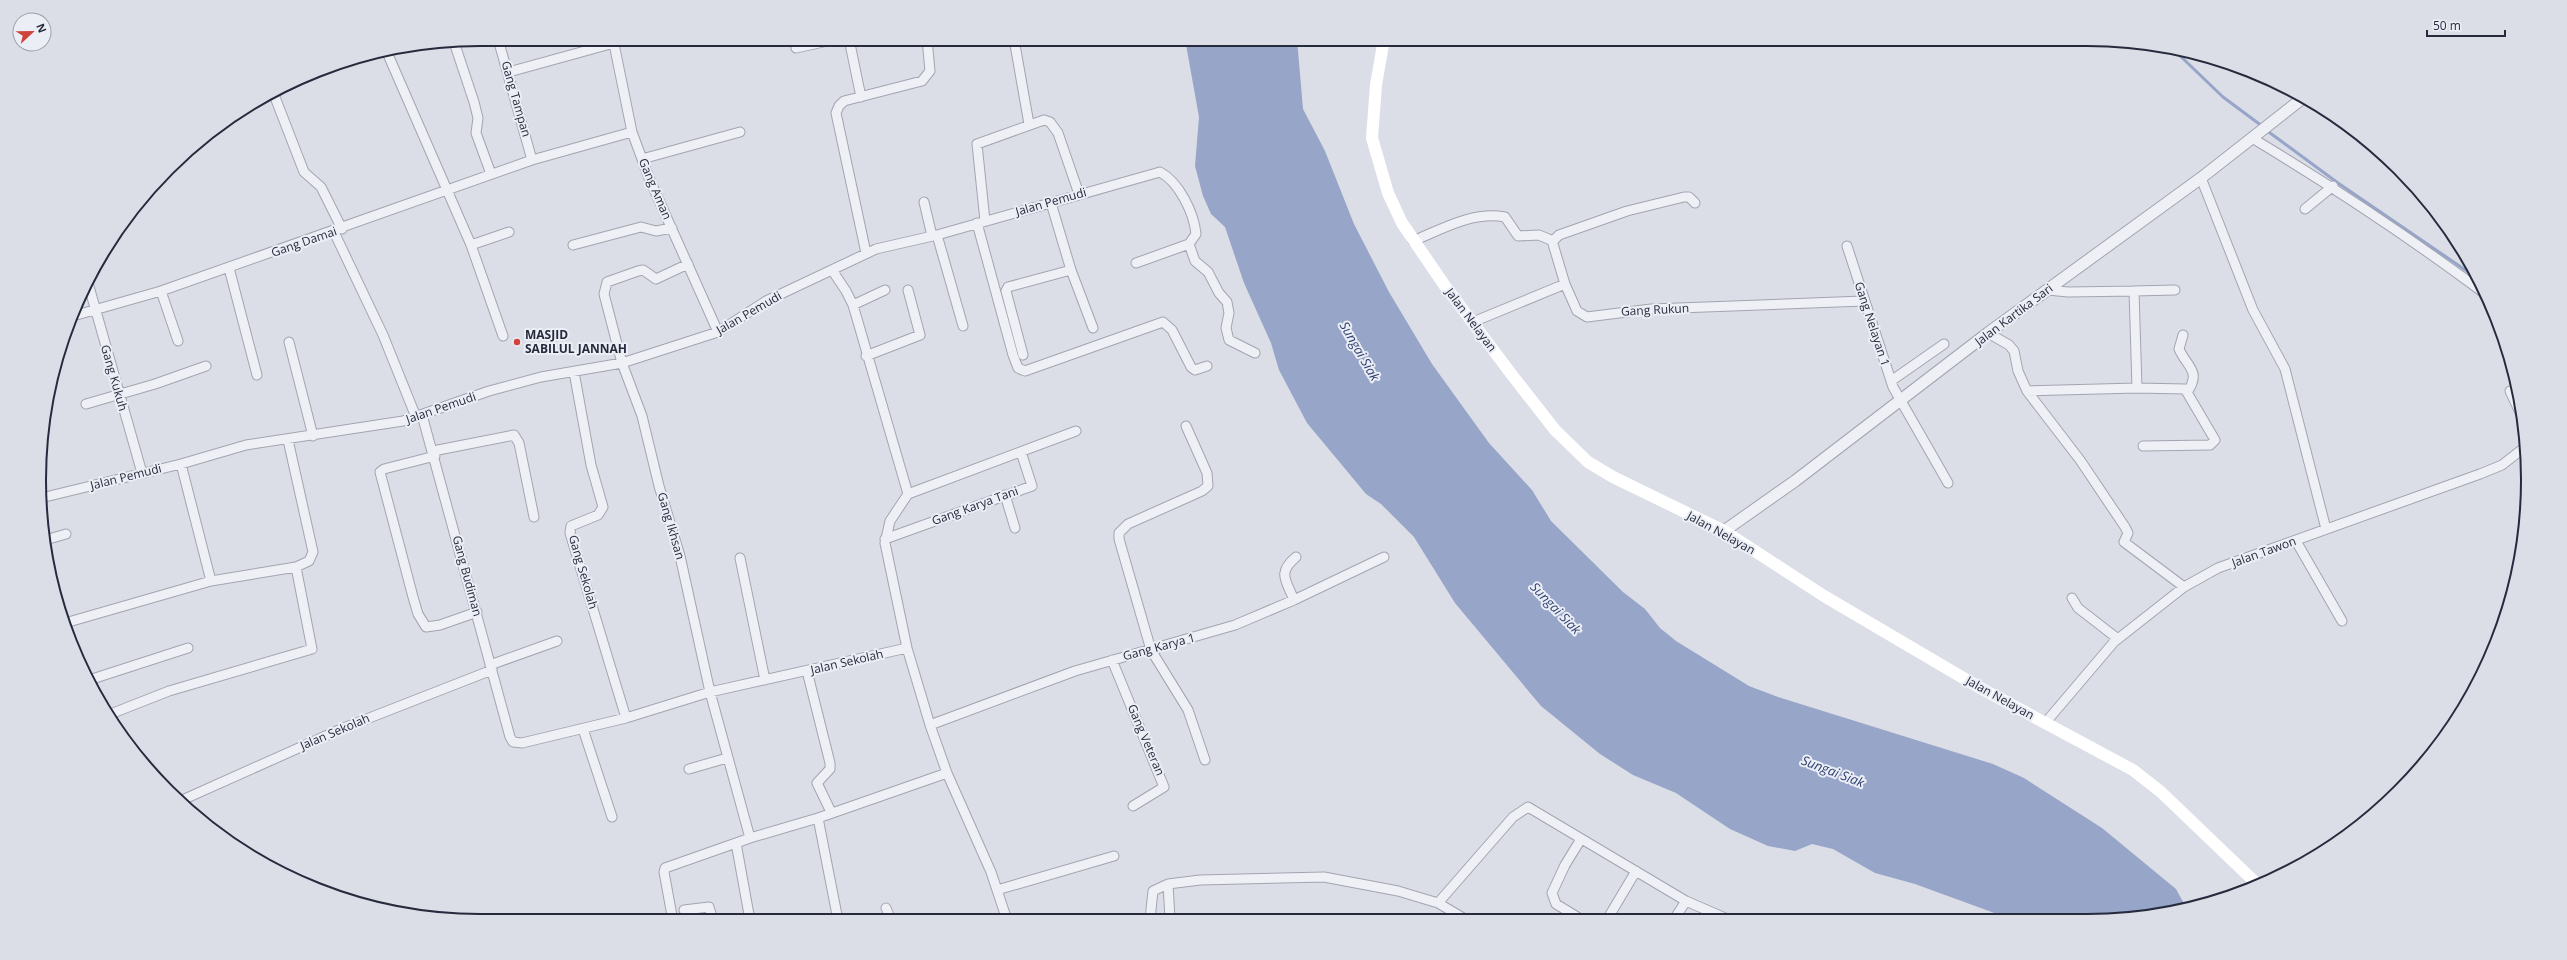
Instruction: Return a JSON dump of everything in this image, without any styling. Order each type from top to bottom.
[{"type":"main road","name":"Jalan Nelayan","points":[[1383,46],[1376,85],[1372,138],[1388,193],[1413,241],[1473,322],[1556,430],[1588,462],[1613,478],[1724,531],[1831,600],[1988,692],[2133,770],[2161,792],[2254,881]]},
{"type":"street","name":"Gang Tampan","points":[[500,46],[509,72],[532,160]]},
{"type":"street","points":[[509,72],[597,46]]},
{"type":"street","name":"Gang Aman","points":[[615,46],[632,132],[642,159],[718,332]]},
{"type":"street","points":[[796,48],[805,46]]},
{"type":"street","points":[[850,46],[861,96]]},
{"type":"street","points":[[866,253],[836,114],[839,106],[844,101],[922,81],[926,78],[930,71],[928,46]]},
{"type":"street","points":[[1015,46],[1029,124]]},
{"type":"street","points":[[456,47],[478,118],[476,133],[491,174]]},
{"type":"street","points":[[388,56],[471,245],[503,336]]},
{"type":"street","name":"Gang Budiman","points":[[275,98],[304,172],[321,187],[434,454],[510,737]]},
{"type":"street","name":"Jalan Kartika Sari","points":[[1724,531],[1795,481],[1899,398],[2201,178],[2299,101]]},
{"type":"street","points":[[1079,194],[1055,127],[1044,120],[1029,124],[977,144],[981,222],[1013,355],[1018,368],[1025,371],[1163,322],[1172,330],[1191,367],[1195,370],[1207,366]]},
{"type":"street","name":"Gang Damai","points":[[79,314],[161,291],[229,268],[338,230],[447,189],[532,160],[632,132]]},
{"type":"street","points":[[642,159],[740,132]]},
{"type":"street","points":[[2252,138],[2333,186],[2406,235],[2475,286]]},
{"type":"street","name":"Jalan Pemudi","points":[[47,497],[181,464],[246,445],[288,440],[404,421],[489,391],[541,377],[622,363],[718,332],[766,301],[866,253],[887,245],[934,235],[1160,172],[1175,183],[1195,224],[1196,234],[1189,244]]},
{"type":"street","points":[[2201,178],[2253,310],[2285,369],[2326,529]]},
{"type":"street","points":[[2305,209],[2333,186]]},
{"type":"street","points":[[1413,241],[1464,220],[1494,215],[1505,217],[1518,236],[1539,235],[1553,241],[1560,235],[1627,211],[1684,197],[1689,197],[1695,203]]},
{"type":"street","points":[[924,202],[963,326]]},
{"type":"street","points":[[1051,203],[1071,270],[1093,328]]},
{"type":"street","points":[[573,245],[641,227],[656,231],[672,228]]},
{"type":"street","points":[[471,245],[509,232]]},
{"type":"street","name":"Gang Rukun","points":[[1553,241],[1565,284],[1577,311],[1587,317],[1657,308],[1864,301]]},
{"type":"street","points":[[1136,263],[1189,244],[1195,261],[1208,272],[1219,293],[1227,302],[1229,313],[1226,328],[1229,340],[1255,353]]},
{"type":"street","name":"Gang Nelayan 1","points":[[1847,246],[1892,384],[1948,483]]},
{"type":"street","name":"Gang Ikhsan","points":[[688,264],[656,279],[643,270],[607,282],[604,294],[622,363],[642,416],[659,486],[680,556],[710,692],[750,838]]},
{"type":"street","points":[[229,268],[258,375]]},
{"type":"street","points":[[832,270],[846,291],[853,305],[866,356],[908,494]]},
{"type":"street","points":[[1024,355],[1006,291],[1008,287],[1071,270]]},
{"type":"street","points":[[1473,322],[1565,284]]},
{"type":"street","points":[[853,305],[885,290]]},
{"type":"street","points":[[866,356],[920,335],[908,290]]},
{"type":"street","points":[[2048,290],[2068,292],[2175,290]]},
{"type":"street","name":"Gang Kukuh","points":[[90,291],[142,473]]},
{"type":"street","points":[[161,291],[178,341]]},
{"type":"street","points":[[2134,291],[2137,388]]},
{"type":"street","points":[[1988,333],[2009,345],[2014,351],[2018,371],[2027,391],[2080,460],[2125,526],[2128,533],[2124,542],[2184,587]]},
{"type":"street","points":[[2183,335],[2179,349],[2193,372],[2194,380],[2188,392]]},
{"type":"street","points":[[289,342],[313,436]]},
{"type":"street","points":[[1892,384],[1944,344]]},
{"type":"street","points":[[86,404],[119,393],[155,384],[206,366]]},
{"type":"street","name":"Gang Sekolah","points":[[574,372],[591,465],[603,507],[598,516],[575,523],[571,526],[570,532],[626,718]]},
{"type":"street","points":[[2027,391],[2137,388],[2182,389],[2188,392],[2213,434],[2214,443],[2210,445],[2143,446]]},
{"type":"street","points":[[2510,391],[2514,398]]},
{"type":"street","points":[[1186,426],[1207,473],[1208,486],[1202,491],[1128,524],[1119,533],[1119,539],[1151,650],[1188,710],[1205,760]]},
{"type":"street","points":[[1005,914],[997,890],[947,772],[930,725],[907,648],[885,539],[890,521],[908,494],[1076,432]]},
{"type":"street","points":[[477,612],[440,625],[426,627],[418,614],[413,598],[380,472],[384,469],[434,454],[510,434],[514,435],[520,443],[534,517]]},
{"type":"street","points":[[70,622],[211,580],[296,566],[309,561],[313,552],[288,440]]},
{"type":"street","name":"Jalan Tawon","points":[[2046,722],[2118,639],[2184,587],[2218,568],[2502,465],[2520,451]]},
{"type":"street","name":"Gang Karya Tani","points":[[885,539],[1032,486],[1021,452]]},
{"type":"street","points":[[181,464],[211,580]]},
{"type":"street","points":[[1005,496],[1015,528]]},
{"type":"street","points":[[50,539],[66,534]]},
{"type":"street","points":[[2296,540],[2342,621]]},
{"type":"street","points":[[1294,600],[1284,572],[1286,566],[1296,557]]},
{"type":"street","name":"Gang Karya 1","points":[[930,725],[1074,671],[1235,625],[1294,600],[1384,557]]},
{"type":"street","points":[[740,558],[765,680]]},
{"type":"street","points":[[114,713],[168,691],[312,649],[296,566]]},
{"type":"street","points":[[2072,598],[2078,608],[2118,639]]},
{"type":"street","name":"Jalan Sekolah","points":[[185,798],[341,729],[557,641]]},
{"type":"street","points":[[94,678],[188,648]]},
{"type":"street","name":"Jalan Sekolah","points":[[510,737],[513,742],[522,743],[626,718],[710,692],[907,648]]},
{"type":"street","name":"Gang Veteran","points":[[1112,660],[1164,787],[1133,806]]},
{"type":"street","points":[[807,671],[830,763],[830,769],[817,783],[831,812]]},
{"type":"street","points":[[583,729],[612,816]]},
{"type":"street","points":[[689,769],[727,758]]},
{"type":"street","points":[[672,914],[664,872],[665,868],[750,838],[818,818],[831,812],[947,772]]},
{"type":"street","points":[[1438,903],[1513,817],[1526,808],[1581,838],[1686,901],[1716,914]]},
{"type":"street","points":[[818,818],[837,914]]},
{"type":"street","points":[[1572,914],[1556,904],[1552,893],[1565,865],[1581,838]]},
{"type":"street","points":[[736,843],[749,914]]},
{"type":"street","points":[[997,890],[1114,856]]},
{"type":"street","points":[[1610,914],[1636,871]]},
{"type":"street","points":[[1151,914],[1153,891],[1168,884],[1200,880],[1324,876],[1398,891],[1438,903],[1457,914]]},
{"type":"street","points":[[1168,884],[1170,914]]},
{"type":"street","points":[[1678,914],[1686,901]]},
{"type":"street","points":[[684,910],[709,906],[711,914]]},
{"type":"street","points":[[886,908],[888,914]]},
{"type":"water","name":"Sungai Siak","points":[[1186,46],[1298,46],[1303,109],[1325,151],[1354,224],[1389,292],[1432,364],[1489,443],[1532,490],[1551,521],[1623,592],[1645,609],[1660,628],[1676,641],[1749,686],[1778,697],[1993,764],[2024,778],[2102,828],[2176,889],[2184,903],[2172,906],[2115,913],[1997,914],[1915,884],[1875,873],[1833,849],[1812,844],[1795,851],[1768,846],[1730,829],[1676,793],[1633,775],[1600,754],[1541,706],[1455,603],[1414,537],[1381,504],[1366,494],[1307,423],[1279,370],[1271,343],[1244,283],[1225,227],[1211,214],[1203,196],[1195,166],[1199,117]]},
{"type":"waterway","points":[[2180,56],[2223,97],[2262,126]]},
{"type":"waterway","points":[[2266,130],[2338,183],[2467,271]]},
{"type":"place","name":"MASJID SABILUL JANNAH","points":[[517,342]]}]
